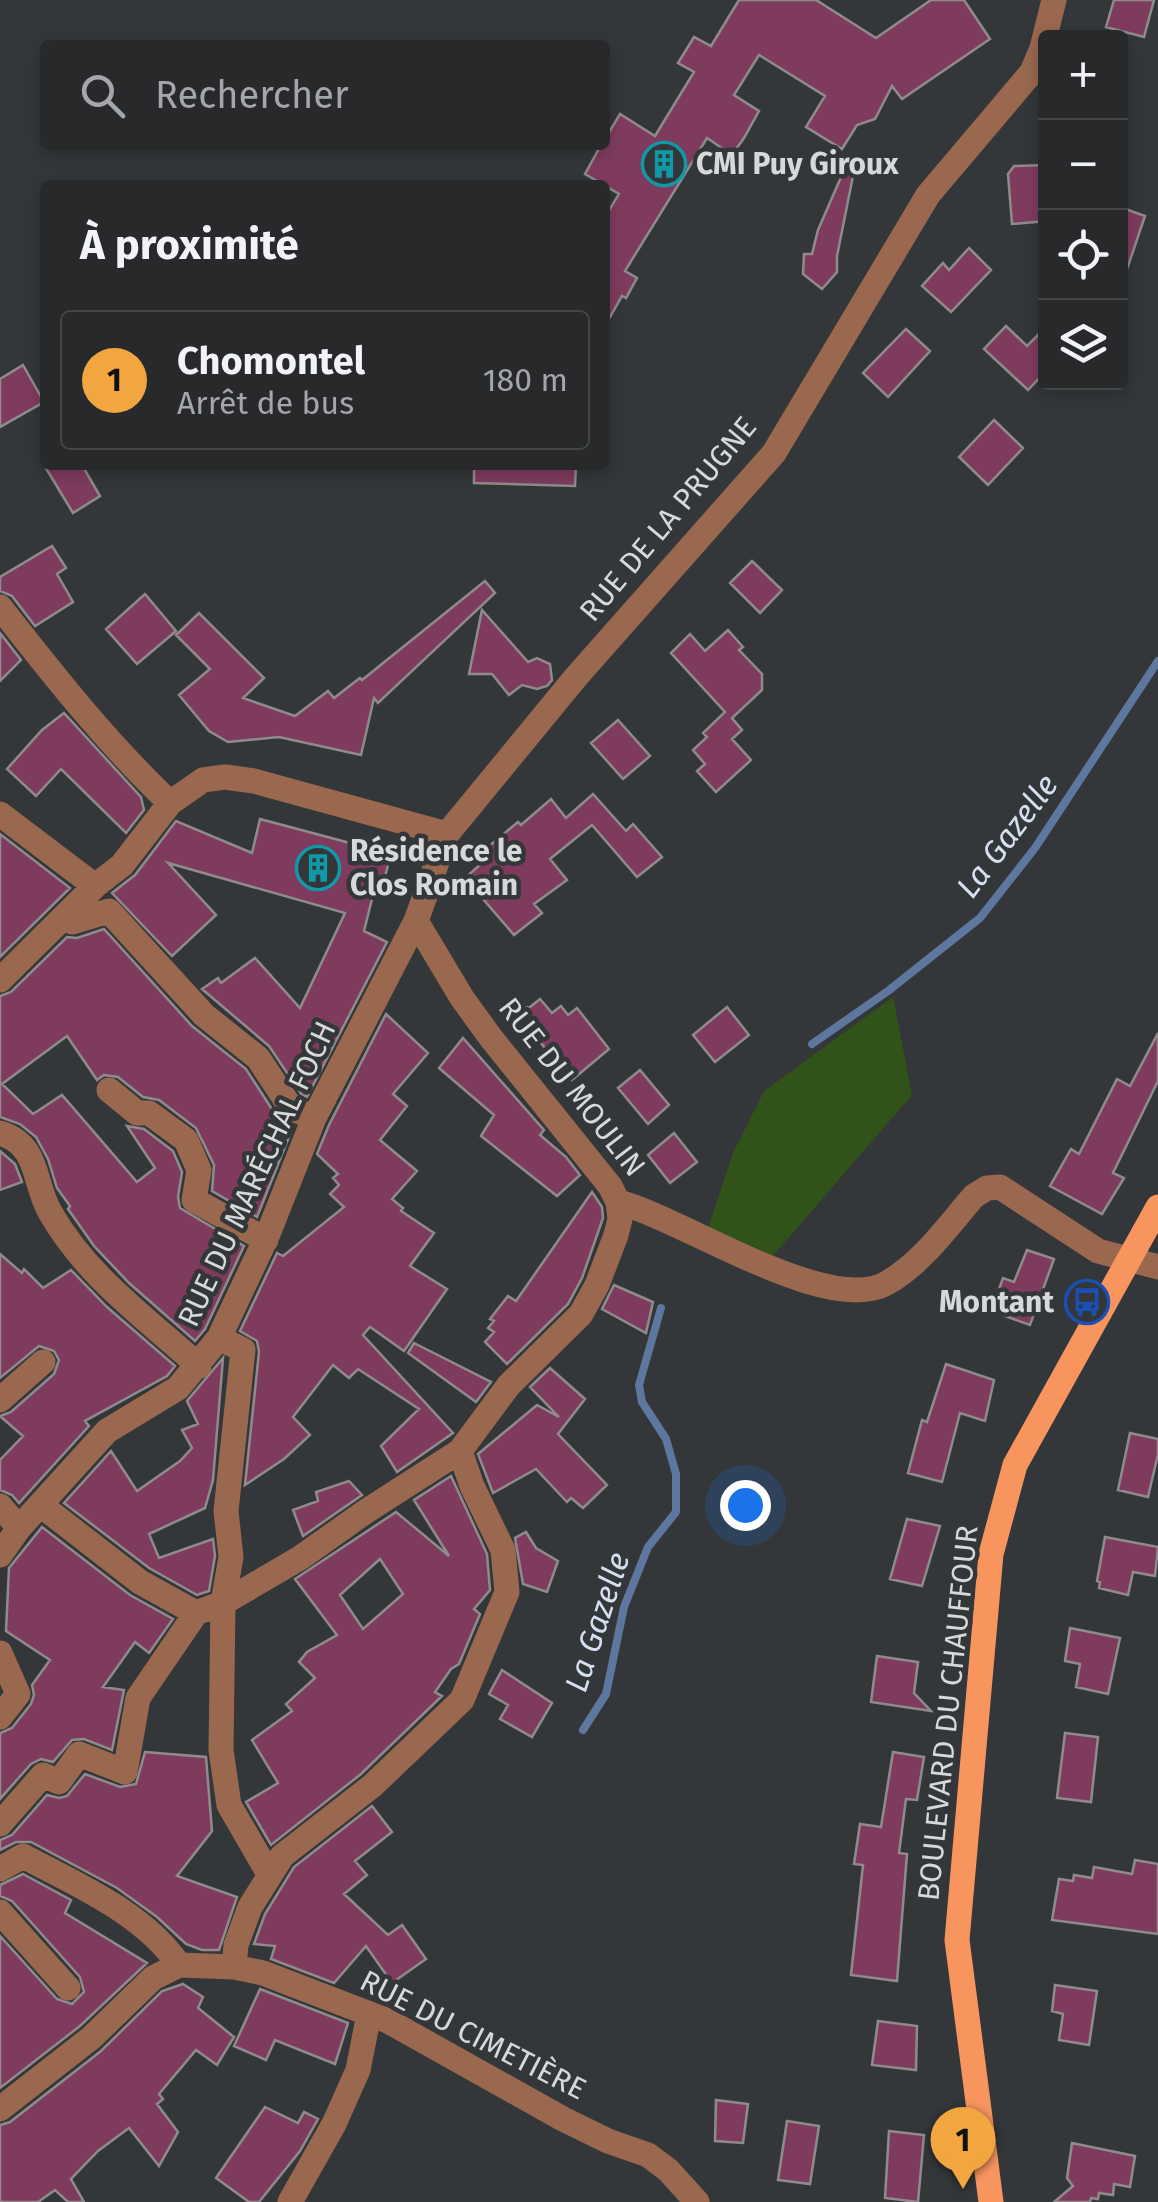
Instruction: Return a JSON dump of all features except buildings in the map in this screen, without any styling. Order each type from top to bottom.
[{"type":"main road","name":"BOULEVARD DU CHAUFFOUR","points":[[991,2202],[957,1940],[991,1554],[1016,1465],[1158,1207]]},
{"type":"street","name":"RUE DE LA PRUGNE","points":[[416,921],[447,834],[576,677],[774,452],[928,195],[1032,72],[1054,0]]},
{"type":"street","points":[[0,607],[73,702],[124,760],[170,803]]},
{"type":"street","points":[[0,980],[95,886],[122,865],[170,803],[203,780],[254,780],[447,834]]},
{"type":"street","points":[[0,814],[95,886]]},
{"type":"street","points":[[64,917],[72,922],[109,911],[204,1014],[258,1058],[291,1108],[314,1118]]},
{"type":"street","name":"RUE DU MARÉCHAL FOCH","points":[[0,1555],[18,1528],[107,1431],[178,1388],[219,1338],[266,1240],[314,1118],[416,921]]},
{"type":"street","name":"RUE DU MOULIN","points":[[416,921],[472,1011],[523,1080],[590,1158],[618,1202],[796,1278],[860,1292],[884,1285],[914,1264],[974,1196],[987,1188],[1000,1187],[1098,1251],[1129,1259]]},
{"type":"street","points":[[109,1090],[138,1113],[149,1113],[186,1140],[199,1170],[194,1200],[266,1240]]},
{"type":"street","points":[[0,1133],[11,1136],[33,1158],[48,1210],[86,1263],[116,1295],[199,1366]]},
{"type":"street","points":[[0,1824],[42,1775],[59,1782],[80,1754],[126,1772],[138,1698],[196,1613],[300,1558],[460,1451],[508,1385],[581,1314],[616,1236],[618,1202]]},
{"type":"street","points":[[1129,1259],[1158,1267]]},
{"type":"street","points":[[219,1338],[243,1350],[226,1511],[231,1556],[223,1602],[221,1718],[225,1791],[268,1874]]},
{"type":"street","points":[[0,1400],[43,1362]]},
{"type":"street","points":[[234,1967],[243,1926],[268,1874],[282,1856],[372,1786],[462,1700],[507,1592],[503,1550],[460,1451]]},
{"type":"street","points":[[0,1506],[18,1528]]},
{"type":"street","points":[[42,1506],[140,1582],[196,1613]]},
{"type":"street","points":[[0,1653],[18,1694],[0,1717]]},
{"type":"street","points":[[0,1870],[23,1856],[104,1900],[166,1946],[179,1965],[153,1978],[90,2038],[0,2109]]},
{"type":"street","points":[[0,1912],[68,1988]]},
{"type":"street","name":"RUE DU CIMETIÈRE","points":[[179,1965],[263,1972],[388,2022],[563,2118],[608,2141],[648,2155],[668,2170],[697,2202]]},
{"type":"street","points":[[290,2202],[334,2124],[358,2070],[369,2014]]},
{"type":"green space","points":[[893,997],[912,1095],[772,1257],[708,1228],[733,1153],[764,1091]]},
{"type":"waterway","name":"La Gazelle","points":[[812,1044],[888,991],[980,918],[1035,848],[1158,661]]},
{"type":"waterway","name":"La Gazelle","points":[[583,1730],[606,1694],[624,1607],[648,1547],[676,1512],[676,1474],[666,1439],[642,1402],[639,1385],[661,1308]]},
{"type":"place","name":"CMI Puy Giroux","points":[[664,164]]},
{"type":"place","name":"Résidence le Clos Romain","points":[[318,868]]},
{"type":"place","name":"Montant","points":[[1087,1302]]},
{"type":"place","name":"Chomontel","points":[[963,2189]]}]
